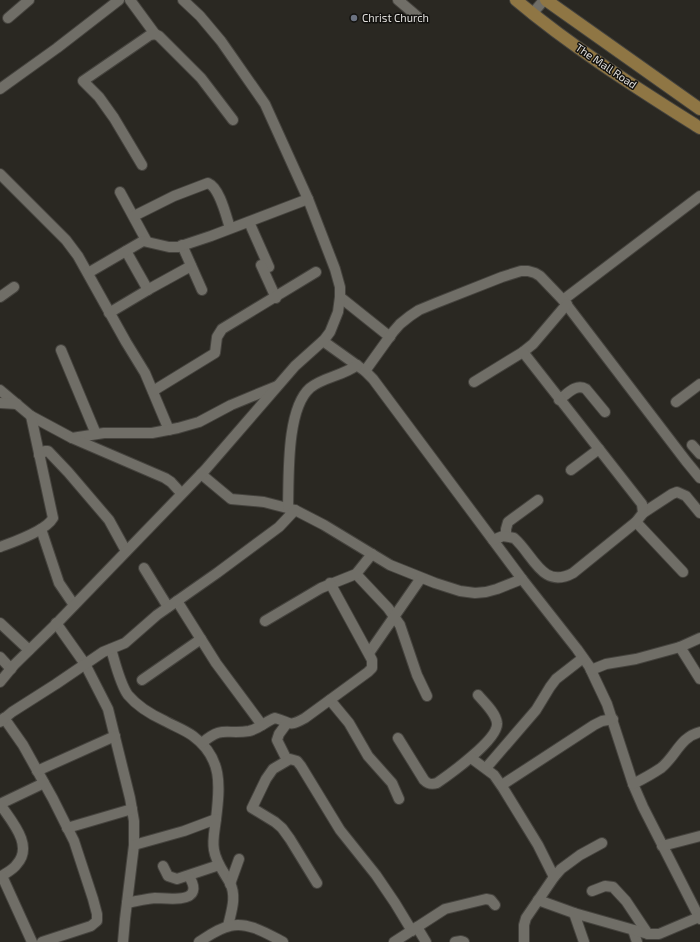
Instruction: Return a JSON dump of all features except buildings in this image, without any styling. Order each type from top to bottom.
[{"type":"main road","name":"The Mall Road","points":[[516,0],[532,14],[626,81],[700,128]]},
{"type":"main road","name":"The Mall Road","points":[[545,0],[700,110]]},
{"type":"street","points":[[8,18],[29,0]]},
{"type":"street","points":[[0,89],[57,48],[119,0]]},
{"type":"street","points":[[130,0],[155,34],[159,36],[200,78],[233,120]]},
{"type":"street","points":[[0,682],[29,650],[201,474],[295,366],[323,341],[335,322],[340,298],[340,287],[335,269],[308,200],[265,104],[221,41],[200,16],[183,0]]},
{"type":"street","points":[[398,0],[418,17]]},
{"type":"street","points":[[532,14],[545,0]]},
{"type":"street","points":[[142,165],[99,96],[83,81],[144,38],[155,34]]},
{"type":"street","points":[[0,174],[66,240],[78,256],[109,313],[146,373],[169,430]]},
{"type":"street","points":[[134,216],[174,196],[208,183],[213,186],[217,192],[230,228]]},
{"type":"street","points":[[120,192],[146,240]]},
{"type":"street","points":[[474,382],[523,352],[539,338],[565,302],[700,196]]},
{"type":"street","points":[[88,273],[146,240],[174,248],[308,200]]},
{"type":"street","points":[[249,222],[276,298]]},
{"type":"street","points":[[182,245],[202,290]]},
{"type":"street","points":[[126,251],[148,290]]},
{"type":"street","points":[[109,313],[191,266]]},
{"type":"street","points":[[42,942],[64,939],[95,924],[98,917],[76,848],[67,828],[23,745],[2,720],[103,652],[125,643],[168,607],[279,527],[291,509],[291,438],[293,424],[300,402],[309,389],[317,383],[361,368],[400,324],[419,310],[521,271],[528,271],[540,276],[565,302],[700,478]]},
{"type":"street","points":[[153,391],[214,353],[217,336],[222,330],[316,272]]},
{"type":"street","points":[[0,297],[14,287]]},
{"type":"street","points":[[340,298],[390,337]]},
{"type":"street","points":[[323,341],[361,368],[373,379],[430,454],[492,540],[591,670],[607,704],[633,784],[662,846],[700,918],[659,934],[648,934],[574,913],[538,900]]},
{"type":"street","points":[[61,350],[96,434]]},
{"type":"street","points":[[523,352],[559,400],[642,504],[643,513]]},
{"type":"street","points":[[676,402],[700,384]]},
{"type":"street","points":[[72,438],[104,433],[152,433],[169,430],[199,422],[231,405],[279,385]]},
{"type":"street","points":[[559,400],[575,388],[583,387],[605,412]]},
{"type":"street","points":[[0,390],[32,416],[72,438],[165,478],[181,493]]},
{"type":"street","points":[[0,403],[17,404]]},
{"type":"street","points":[[0,547],[41,529],[50,523],[53,515],[48,502],[32,416]]},
{"type":"street","points":[[692,445],[700,454]]},
{"type":"street","points":[[571,470],[599,449]]},
{"type":"street","points":[[39,455],[45,451],[48,451],[68,472],[109,520],[126,551]]},
{"type":"street","points":[[201,474],[231,500],[264,502],[291,509],[324,525],[390,564],[421,578],[460,591],[475,593],[486,592],[522,579]]},
{"type":"street","points":[[492,540],[506,536],[514,538],[544,572],[551,577],[559,578],[566,577],[573,573],[636,522],[643,513],[672,494],[677,492],[686,496],[700,513]]},
{"type":"street","points":[[506,536],[508,522],[538,500]]},
{"type":"street","points":[[636,522],[682,572]]},
{"type":"street","points":[[41,529],[59,584],[74,605]]},
{"type":"street","points":[[265,621],[330,583],[356,574],[372,554]]},
{"type":"street","points":[[144,568],[168,607]]},
{"type":"street","points":[[356,574],[388,608],[400,625],[417,675],[427,696]]},
{"type":"street","points":[[368,653],[421,578]]},
{"type":"street","points":[[202,743],[216,732],[249,731],[258,728],[275,718],[287,724],[295,724],[372,668],[373,664],[368,653],[330,583]]},
{"type":"street","points":[[177,601],[216,662],[262,725]]},
{"type":"street","points":[[0,623],[29,650]]},
{"type":"street","points":[[56,623],[85,664],[108,709],[132,809],[134,821],[134,845],[123,942]]},
{"type":"street","points":[[591,670],[606,664],[636,659],[680,647],[700,638]]},
{"type":"street","points":[[142,680],[201,639]]},
{"type":"street","points":[[680,647],[700,679]]},
{"type":"street","points":[[111,649],[127,694],[146,711],[192,735],[202,743],[209,752],[215,764],[219,790],[214,849],[219,865],[230,884],[234,898],[228,926]]},
{"type":"street","points":[[0,657],[11,669]]},
{"type":"street","points":[[486,768],[536,710],[556,679],[583,658]]},
{"type":"street","points":[[398,738],[424,780],[432,785],[437,783],[471,758],[497,728],[494,715],[478,695]]},
{"type":"street","points":[[330,700],[352,728],[368,756],[392,783],[399,799]]},
{"type":"street","points":[[502,785],[594,725],[612,720]]},
{"type":"street","points":[[287,724],[279,734],[277,740],[287,760]]},
{"type":"street","points":[[633,784],[662,767],[685,739],[700,732]]},
{"type":"street","points":[[37,771],[115,736]]},
{"type":"street","points":[[471,758],[486,768],[502,785],[538,845],[554,877]]},
{"type":"street","points":[[317,883],[282,828],[252,808],[266,779],[273,769],[287,760],[294,759],[301,766],[340,830],[376,875],[414,929],[426,942]]},
{"type":"street","points":[[32,942],[1,876],[17,865],[24,850],[22,838],[0,804],[44,783]]},
{"type":"street","points":[[67,828],[132,809]]},
{"type":"street","points":[[134,845],[184,831],[216,819]]},
{"type":"street","points":[[662,846],[700,836]]},
{"type":"street","points":[[524,942],[524,925],[526,918],[554,877],[569,862],[602,843]]},
{"type":"street","points":[[230,884],[239,859]]},
{"type":"street","points":[[163,866],[170,878],[178,879],[219,865]]},
{"type":"street","points":[[127,903],[155,898],[178,899],[189,895],[194,889],[189,876]]},
{"type":"street","points":[[592,891],[605,886],[613,887],[626,901],[648,934]]},
{"type":"street","points":[[394,942],[444,910],[486,898],[491,900],[495,905]]},
{"type":"street","points":[[574,913],[584,942]]},
{"type":"street","points":[[204,941],[228,926],[236,925],[247,926],[283,942]]},
{"type":"street","points":[[633,930],[637,942]]},
{"type":"street","points":[[455,942],[464,942]]},
{"type":"place","name":"Christ Church","points":[[354,18]]}]
